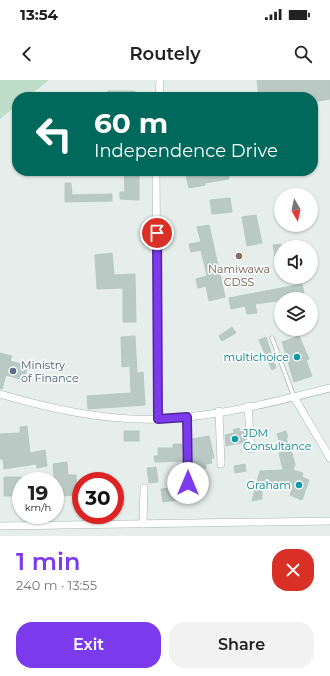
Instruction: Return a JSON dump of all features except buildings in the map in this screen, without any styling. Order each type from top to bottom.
[{"type":"street","points":[[159,92],[160,80]]},
{"type":"street","points":[[156,176],[158,419]]},
{"type":"street","points":[[0,394],[80,414],[158,419],[187,417],[294,397],[330,388]]},
{"type":"street","points":[[294,397],[330,458]]},
{"type":"street","points":[[248,406],[250,449]]},
{"type":"street","points":[[220,411],[221,464]]},
{"type":"street","points":[[187,417],[188,483]]},
{"type":"street","points":[[143,524],[144,488]]},
{"type":"street","points":[[0,526],[330,521]]},
{"type":"lane","points":[[272,338],[294,397]]},
{"type":"green space","points":[[0,80],[49,80],[34,92],[12,92],[12,109],[0,119]]},
{"type":"place","name":"Namiwawa CDSS","points":[[239,256]]},
{"type":"place","name":"multichoice","points":[[297,357]]},
{"type":"place","name":"Ministry of Finance","points":[[13,371]]},
{"type":"place","name":"JDM Consultance","points":[[235,439]]},
{"type":"place","name":"Graham","points":[[299,485]]},
{"type":"route","points":[[157,233],[158,419],[187,417],[188,483]]}]
